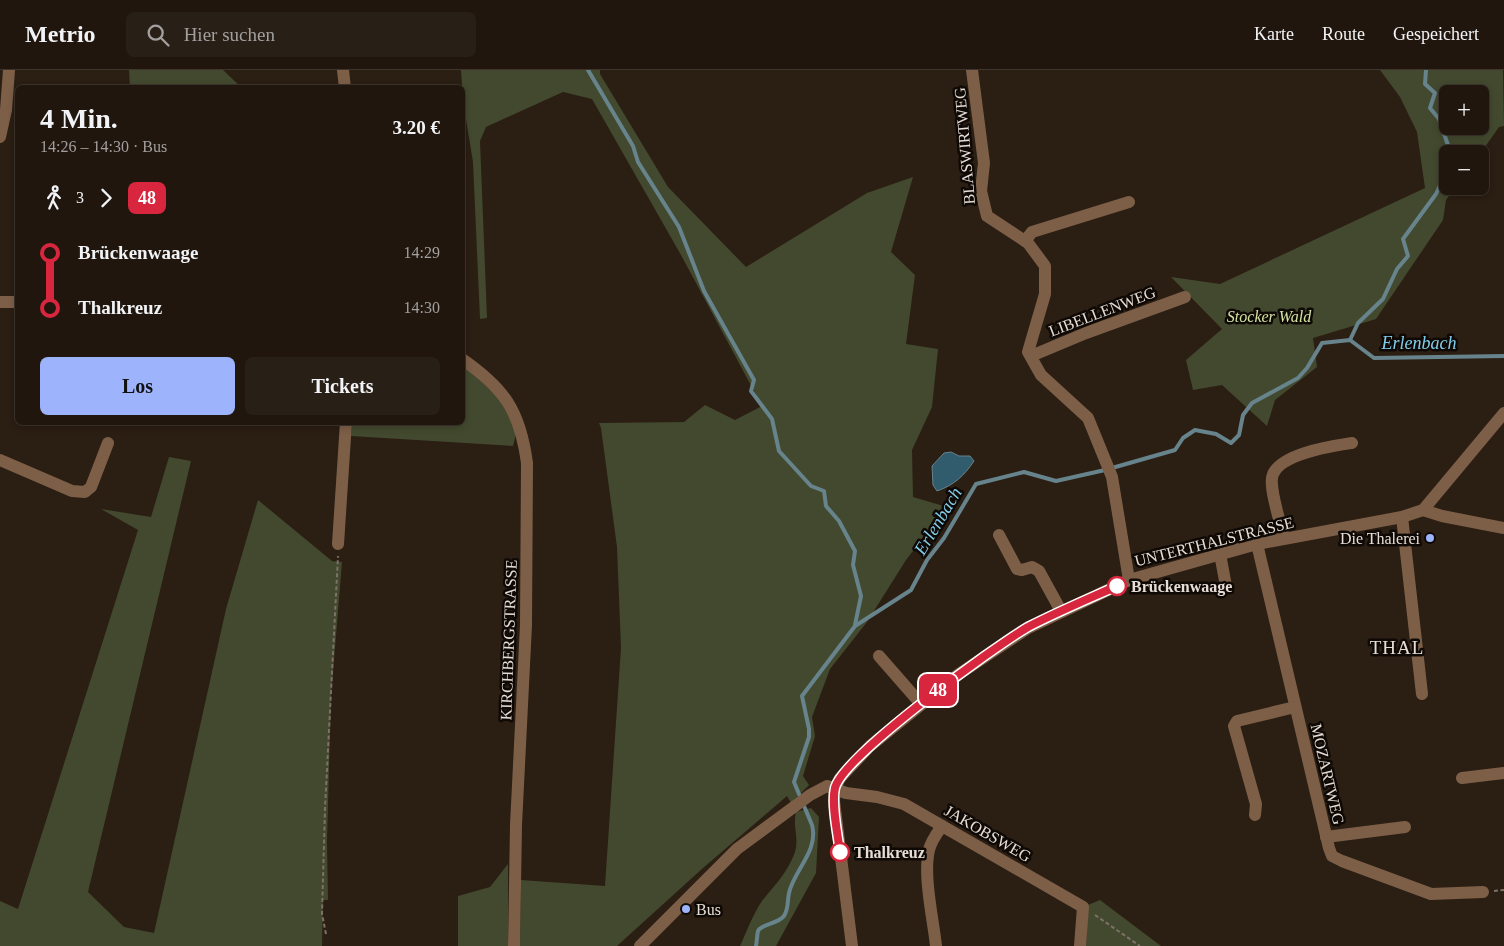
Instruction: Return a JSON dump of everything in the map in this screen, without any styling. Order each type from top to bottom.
[{"type":"street","points":[[0,137],[6,110],[9,70]]},
{"type":"street","points":[[343,70],[346,85]]},
{"type":"street","name":"BLASWIRTWEG","points":[[972,70],[984,163],[981,191],[987,216],[1025,241],[1045,266],[1045,294],[1028,352],[1031,356]]},
{"type":"street","points":[[1025,241],[1032,232],[1129,202]]},
{"type":"street","name":"LIBELLENWEG","points":[[1031,356],[1086,333],[1185,297]]},
{"type":"street","points":[[0,302],[15,302]]},
{"type":"street","points":[[1031,356],[1042,375],[1088,418],[1112,477],[1129,580]]},
{"type":"street","name":"KIRCHBERGSTRASSE","points":[[465,361],[489,378],[506,397],[513,410],[522,437],[527,464],[526,625],[516,825],[514,946]]},
{"type":"street","points":[[1504,413],[1423,510],[1442,516],[1504,528]]},
{"type":"street","points":[[338,544],[346,425]]},
{"type":"street","points":[[0,460],[72,491],[85,492],[91,486],[108,443]]},
{"type":"street","points":[[1284,538],[1272,485],[1275,470],[1281,464],[1314,449],[1352,443]]},
{"type":"street","name":"UNTERTHALSTRASSE","points":[[835,788],[843,773],[870,746],[959,674],[1028,628],[1061,611],[1129,580],[1220,554],[1284,538],[1402,517],[1423,510]]},
{"type":"street","points":[[1402,517],[1422,694]]},
{"type":"street","points":[[999,535],[1017,568],[1020,570],[1032,568],[1039,571],[1061,611]]},
{"type":"street","name":"MOZARTWEG","points":[[1257,544],[1332,856],[1423,892],[1439,894],[1483,892]]},
{"type":"street","points":[[1220,554],[1226,586]]},
{"type":"street","points":[[879,656],[921,704]]},
{"type":"street","points":[[1255,815],[1256,804],[1234,729],[1235,722],[1296,707]]},
{"type":"street","points":[[1462,778],[1504,773]]},
{"type":"street","points":[[640,946],[737,849],[810,795],[827,786],[835,788],[834,801],[852,946]]},
{"type":"street","name":"JAKOBSWEG","points":[[835,788],[846,793],[891,800],[917,811],[1083,907]]},
{"type":"street","points":[[936,946],[927,860],[929,848],[942,826]]},
{"type":"street","points":[[1326,837],[1405,827]]},
{"type":"street","points":[[1080,946],[1083,907]]},
{"type":"path","points":[[326,934],[322,914],[325,808],[338,544]]},
{"type":"path","points":[[1083,907],[1140,946]]},
{"type":"green space","points":[[129,70],[223,70],[239,85],[130,85]]},
{"type":"green space","points":[[461,70],[600,70],[600,74],[668,187],[746,267],[867,193],[913,177],[891,252],[915,275],[906,344],[938,349],[932,407],[912,450],[913,497],[947,507],[906,560],[867,622],[830,669],[812,717],[815,736],[803,776],[809,785],[791,803],[787,796],[703,868],[617,946],[520,946],[521,880],[605,886],[621,648],[617,547],[599,423],[684,422],[705,405],[735,420],[762,406],[681,255],[592,99],[563,92],[486,127],[480,141],[487,318],[480,319],[473,162],[465,113],[465,85],[462,85]]},
{"type":"green space","name":"Stocker Wald","points":[[1380,70],[1503,70],[1504,126],[1499,127],[1486,145],[1439,145],[1439,195],[1450,195],[1446,200],[1443,220],[1376,319],[1313,338],[1317,367],[1275,400],[1267,426],[1222,385],[1193,390],[1186,360],[1222,329],[1171,277],[1220,284],[1425,188],[1417,132],[1400,97]]},
{"type":"green space","points":[[465,366],[506,405],[516,434],[513,446],[351,436],[352,425],[465,425]]},
{"type":"green space","points":[[169,457],[191,461],[88,892],[124,927],[154,933],[226,609],[258,500],[332,561],[342,562],[331,697],[327,841],[328,900],[323,900],[322,946],[0,946],[0,901],[18,909],[138,530],[101,509],[151,517]]},
{"type":"green space","points":[[811,808],[819,817],[816,873],[776,946],[740,946],[759,906],[783,875],[793,857],[796,845],[796,812]]},
{"type":"green space","points":[[508,864],[508,946],[458,946],[458,896],[490,887]]},
{"type":"green space","points":[[1100,900],[1161,946],[1086,946],[1088,905]]},
{"type":"water","points":[[951,452],[959,456],[970,456],[974,461],[958,479],[949,486],[937,491],[933,485],[932,466],[944,453]]},
{"type":"waterway","points":[[588,70],[633,146],[638,162],[679,227],[704,291],[754,380],[751,391],[772,419],[779,451],[811,486],[824,491],[826,506],[839,521],[855,551],[853,565],[861,596],[855,625]]},
{"type":"waterway","points":[[1426,70],[1425,84],[1435,93],[1430,108],[1439,119],[1448,145]]},
{"type":"waterway","points":[[1350,340],[1358,323],[1383,299],[1397,269],[1408,256],[1403,239],[1439,188]]},
{"type":"waterway","name":"Erlenbach","points":[[1112,468],[1175,450],[1183,438],[1195,430],[1216,434],[1231,443],[1239,435],[1243,415],[1252,403],[1298,378],[1307,368],[1322,343],[1350,340],[1374,358],[1504,356]]},
{"type":"waterway","name":"Erlenbach","points":[[756,946],[758,931],[784,916],[792,885],[812,843],[812,825],[794,782],[809,737],[802,696],[855,626],[911,590],[927,560],[944,538],[976,484],[1024,472],[1056,481],[1105,470]]},
{"type":"bus line","name":"48","points":[[840,852],[834,801],[835,788],[847,768],[870,746],[959,674],[1028,628],[1117,586]]},
{"type":"place","name":"Die Thalerei","points":[[1430,538]]},
{"type":"place","name":"Brückenwaage","points":[[1117,586]]},
{"type":"place","name":"Thalkreuz","points":[[840,852]]},
{"type":"place","name":"Bus","points":[[686,909]]},
{"type":"district","name":"THAL","points":[[1397,647]]}]
